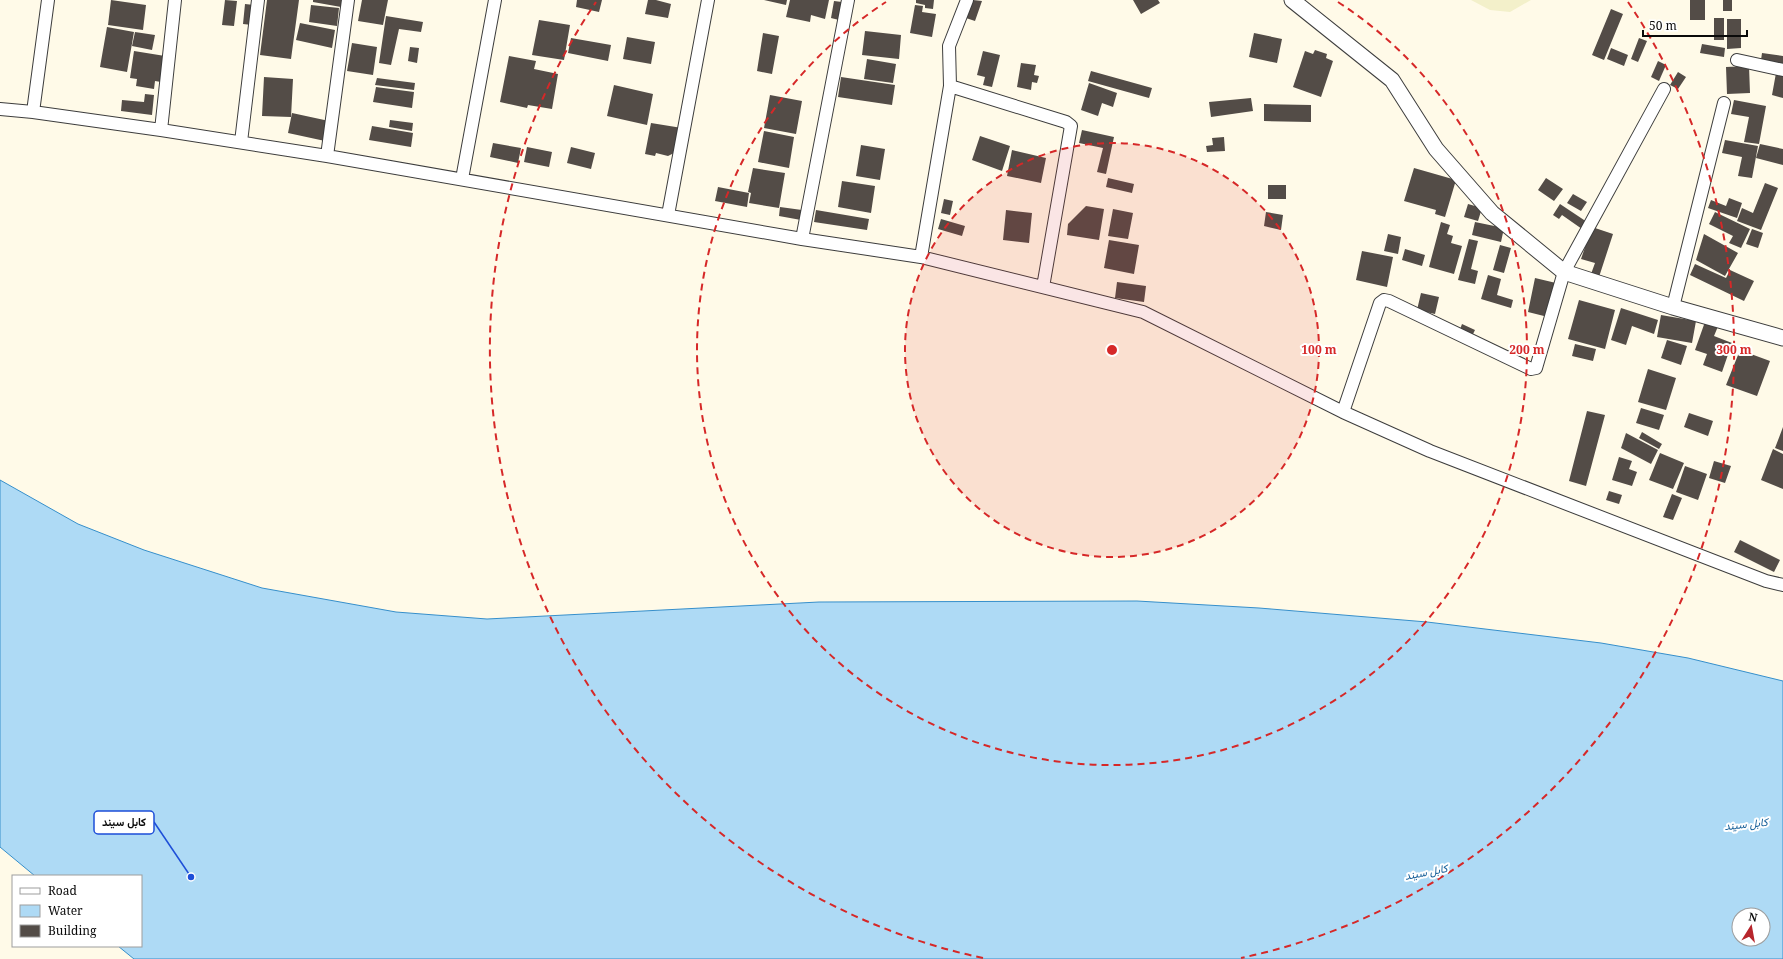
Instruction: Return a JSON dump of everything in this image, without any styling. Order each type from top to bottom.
[{"type":"street","points":[[33,112],[48,0]]},
{"type":"street","points":[[161,130],[175,0]]},
{"type":"street","points":[[241,142],[258,0]]},
{"type":"street","points":[[327,156],[348,0]]},
{"type":"street","points":[[462,179],[495,0]]},
{"type":"street","points":[[668,215],[708,0]]},
{"type":"street","points":[[802,239],[848,0]]},
{"type":"street","points":[[921,257],[950,86],[949,46],[967,0]]},
{"type":"street","points":[[1292,0],[1392,80],[1436,149],[1492,213],[1564,272],[1673,307],[1783,338]]},
{"type":"street","points":[[1738,60],[1783,70]]},
{"type":"street","points":[[950,86],[1066,122],[1071,126],[1043,287]]},
{"type":"street","points":[[1343,412],[1380,303],[1384,300],[1389,301],[1531,369],[1536,368],[1564,272],[1664,89]]},
{"type":"street","points":[[1673,307],[1724,103]]},
{"type":"street","points":[[0,110],[33,112],[241,142],[802,239],[921,257],[1143,312],[1343,412],[1430,451],[1766,581],[1783,585]]},
{"type":"shaded area","points":[[1471,0],[1531,0],[1510,12],[1490,10]]},
{"type":"water","points":[[0,480],[78,524],[144,550],[262,588],[396,612],[487,619],[819,602],[1137,601],[1259,608],[1427,622],[1601,643],[1688,658],[1783,681],[1783,959],[134,959],[119,947],[142,947],[142,875],[34,875],[0,847]]},
{"type":"building","points":[[111,0],[146,5],[143,30],[108,25]]},
{"type":"building","points":[[225,0],[237,1],[234,26],[222,25]]},
{"type":"building","points":[[267,0],[299,0],[291,59],[260,55]]},
{"type":"building","points":[[313,0],[342,0],[341,7],[313,2]]},
{"type":"building","points":[[362,0],[388,0],[383,25],[358,21]]},
{"type":"building","points":[[577,0],[602,0],[599,12],[576,7]]},
{"type":"building","points":[[648,0],[656,0],[671,4],[668,18],[645,14]]},
{"type":"building","points":[[764,0],[787,0],[786,5]]},
{"type":"building","points":[[790,0],[829,0],[825,19],[811,15],[810,22],[786,17]]},
{"type":"building","points":[[916,0],[934,0],[933,9],[925,8],[925,5],[916,3]]},
{"type":"building","points":[[973,0],[982,1],[975,21],[966,18]]},
{"type":"building","points":[[1133,0],[1158,0],[1160,3],[1141,14]]},
{"type":"building","points":[[1690,0],[1705,0],[1705,20],[1690,20]]},
{"type":"building","points":[[1723,0],[1732,0],[1732,11],[1723,11]]},
{"type":"building","points":[[834,1],[842,2],[839,20],[831,18]]},
{"type":"building","points":[[245,4],[254,5],[252,25],[243,24]]},
{"type":"building","points":[[311,5],[339,8],[337,26],[309,22]]},
{"type":"building","points":[[915,5],[923,6],[922,12],[936,14],[932,37],[910,33]]},
{"type":"building","points":[[1611,9],[1623,14],[1604,60],[1592,55]]},
{"type":"building","points":[[386,16],[423,22],[421,32],[399,29],[391,65],[379,63]]},
{"type":"building","points":[[1714,18],[1724,18],[1724,40],[1714,40]]},
{"type":"building","points":[[1727,19],[1741,19],[1741,48],[1727,49]]},
{"type":"building","points":[[539,20],[570,25],[564,60],[532,55]]},
{"type":"building","points":[[300,23],[335,30],[332,48],[296,40]]},
{"type":"building","points":[[107,27],[134,32],[127,72],[100,67]]},
{"type":"building","points":[[865,31],[901,35],[899,59],[862,55]]},
{"type":"building","points":[[135,32],[155,35],[152,50],[132,46]]},
{"type":"building","points":[[763,33],[779,36],[772,74],[757,71]]},
{"type":"building","points":[[1254,33],[1282,39],[1277,63],[1249,57]]},
{"type":"building","points":[[627,37],[655,42],[651,64],[623,59]]},
{"type":"building","points":[[571,38],[611,45],[608,61],[568,53]]},
{"type":"building","points":[[1639,38],[1647,41],[1638,62],[1631,59]]},
{"type":"building","points":[[352,43],[377,47],[373,75],[347,71]]},
{"type":"building","points":[[1702,44],[1725,48],[1724,57],[1700,53]]},
{"type":"building","points":[[410,47],[419,48],[417,63],[408,61]]},
{"type":"building","points":[[1611,48],[1628,55],[1624,66],[1607,59]]},
{"type":"building","points":[[1315,50],[1327,54],[1326,58],[1333,61],[1321,97],[1293,87],[1305,51],[1313,54]]},
{"type":"building","points":[[134,51],[165,56],[161,82],[155,81],[154,89],[136,86],[137,79],[130,78]]},
{"type":"building","points":[[983,51],[1000,55],[992,87],[983,85],[985,77],[977,75]]},
{"type":"building","points":[[1762,53],[1783,56],[1783,64],[1761,60]]},
{"type":"building","points":[[509,56],[536,61],[534,69],[558,74],[552,109],[528,105],[527,108],[500,102]]},
{"type":"building","points":[[867,59],[896,64],[893,83],[864,79]]},
{"type":"building","points":[[1658,61],[1666,65],[1659,81],[1651,77]]},
{"type":"building","points":[[1021,63],[1036,65],[1034,75],[1039,76],[1037,83],[1032,82],[1031,90],[1017,87]]},
{"type":"building","points":[[1749,66],[1750,93],[1727,94],[1726,67]]},
{"type":"building","points":[[1091,71],[1152,88],[1149,98],[1088,81]]},
{"type":"building","points":[[1678,72],[1686,77],[1678,89],[1670,85]]},
{"type":"building","points":[[1776,73],[1783,74],[1783,98],[1772,95]]},
{"type":"building","points":[[264,77],[293,79],[291,117],[262,116]]},
{"type":"building","points":[[841,77],[895,85],[892,105],[838,97]]},
{"type":"building","points":[[377,78],[415,83],[414,90],[375,85]]},
{"type":"building","points":[[1089,83],[1117,93],[1113,107],[1102,103],[1098,116],[1081,110]]},
{"type":"building","points":[[614,85],[653,94],[647,125],[607,116]]},
{"type":"building","points":[[376,87],[414,92],[412,108],[373,102]]},
{"type":"building","points":[[145,94],[154,95],[152,115],[121,111],[122,100],[144,102]]},
{"type":"building","points":[[770,95],[802,101],[796,134],[764,128]]},
{"type":"building","points":[[1251,98],[1253,111],[1211,117],[1209,102]]},
{"type":"building","points":[[1734,100],[1766,106],[1759,144],[1744,142],[1749,117],[1731,114]]},
{"type":"building","points":[[1264,104],[1311,105],[1311,122],[1264,121]]},
{"type":"building","points":[[292,113],[329,121],[325,141],[288,133]]},
{"type":"building","points":[[390,120],[413,123],[412,131],[389,127]]},
{"type":"building","points":[[651,123],[682,128],[674,153],[668,156],[656,153],[655,156],[645,154]]},
{"type":"building","points":[[372,126],[413,133],[411,147],[369,140]]},
{"type":"building","points":[[1082,130],[1114,137],[1106,174],[1097,172],[1103,148],[1079,143]]},
{"type":"building","points":[[764,131],[794,137],[789,168],[758,162]]},
{"type":"building","points":[[980,136],[1010,146],[1002,171],[972,160]]},
{"type":"building","points":[[1224,137],[1225,151],[1207,152],[1206,146],[1213,145],[1212,138]]},
{"type":"building","points":[[1725,140],[1758,146],[1752,178],[1738,176],[1742,157],[1722,153]]},
{"type":"building","points":[[493,143],[521,148],[518,163],[490,157]]},
{"type":"building","points":[[1760,144],[1783,149],[1783,165],[1756,158]]},
{"type":"building","points":[[861,145],[885,149],[880,180],[856,176]]},
{"type":"building","points":[[527,147],[552,152],[549,167],[524,162]]},
{"type":"building","points":[[571,147],[595,153],[591,169],[567,163]]},
{"type":"building","points":[[1012,150],[1046,158],[1041,183],[1007,176]]},
{"type":"building","points":[[753,168],[785,173],[779,208],[749,203],[751,193],[748,192]]},
{"type":"building","points":[[1414,168],[1456,180],[1445,217],[1435,214],[1436,210],[1404,201]]},
{"type":"building","points":[[1108,178],[1134,184],[1132,193],[1106,187]]},
{"type":"building","points":[[1546,178],[1563,189],[1554,201],[1538,190]]},
{"type":"building","points":[[842,181],[875,186],[871,213],[838,207]]},
{"type":"building","points":[[1765,183],[1778,188],[1761,230],[1737,221],[1742,208],[1753,213]]},
{"type":"building","points":[[1268,185],[1286,185],[1286,199],[1268,199]]},
{"type":"building","points":[[718,187],[749,193],[747,207],[715,201]]},
{"type":"building","points":[[1573,194],[1587,202],[1581,211],[1567,203]]},
{"type":"building","points":[[1729,198],[1742,203],[1737,218],[1708,208],[1711,200],[1726,206]]},
{"type":"building","points":[[944,199],[953,201],[950,215],[941,213]]},
{"type":"building","points":[[1468,204],[1482,208],[1478,221],[1464,217]]},
{"type":"building","points":[[1560,204],[1587,222],[1582,229],[1562,215],[1559,219],[1553,215]]},
{"type":"building","points":[[1086,206],[1104,209],[1099,240],[1067,235],[1068,224]]},
{"type":"building","points":[[780,207],[802,210],[801,220],[779,216]]},
{"type":"building","points":[[1113,209],[1133,213],[1128,239],[1108,236]]},
{"type":"building","points":[[816,210],[869,219],[867,230],[814,222]]},
{"type":"building","points":[[1006,210],[1032,213],[1029,243],[1003,240]]},
{"type":"building","points":[[1266,212],[1283,215],[1281,230],[1264,226]]},
{"type":"building","points":[[1715,212],[1750,229],[1741,248],[1729,243],[1733,236],[1709,224]]},
{"type":"building","points":[[941,219],[965,226],[962,236],[938,229]]},
{"type":"building","points":[[1441,222],[1450,225],[1447,234],[1453,236],[1451,243],[1462,246],[1454,274],[1429,267]]},
{"type":"building","points":[[1475,222],[1504,228],[1501,242],[1472,235]]},
{"type":"building","points":[[1592,227],[1613,234],[1599,277],[1591,274],[1595,263],[1581,259]]},
{"type":"building","points":[[1752,229],[1763,233],[1758,248],[1746,244]]},
{"type":"building","points":[[1388,234],[1401,237],[1398,254],[1384,251]]},
{"type":"building","points":[[1704,234],[1738,253],[1725,276],[1696,260]]},
{"type":"building","points":[[1469,239],[1478,241],[1471,269],[1478,271],[1475,284],[1458,280]]},
{"type":"building","points":[[1109,240],[1139,245],[1134,274],[1104,268]]},
{"type":"building","points":[[1500,245],[1511,248],[1504,273],[1493,270]]},
{"type":"building","points":[[1405,249],[1425,255],[1422,266],[1402,260]]},
{"type":"building","points":[[1362,251],[1393,257],[1387,287],[1356,280]]},
{"type":"building","points":[[1695,264],[1726,278],[1730,270],[1754,281],[1744,301],[1690,275]]},
{"type":"building","points":[[1488,275],[1501,279],[1497,295],[1513,300],[1511,308],[1481,299]]},
{"type":"building","points":[[1535,278],[1556,283],[1548,317],[1528,312]]},
{"type":"building","points":[[1117,282],[1146,286],[1144,302],[1115,298]]},
{"type":"building","points":[[1421,293],[1439,297],[1435,314],[1417,310]]},
{"type":"building","points":[[1579,300],[1615,310],[1605,349],[1568,339]]},
{"type":"building","points":[[1621,308],[1658,320],[1654,334],[1632,326],[1626,345],[1611,340]]},
{"type":"building","points":[[1661,315],[1696,321],[1692,343],[1657,337]]},
{"type":"building","points":[[1706,319],[1719,324],[1714,336],[1732,343],[1722,372],[1703,365],[1707,354],[1695,350]]},
{"type":"building","points":[[1462,324],[1475,330],[1471,338],[1459,332]]},
{"type":"building","points":[[1667,340],[1687,346],[1681,365],[1661,358]]},
{"type":"building","points":[[1575,344],[1596,349],[1593,361],[1572,356]]},
{"type":"building","points":[[1740,350],[1770,361],[1757,396],[1726,385]]},
{"type":"building","points":[[1648,369],[1676,378],[1666,410],[1638,402]]},
{"type":"building","points":[[1641,408],[1664,415],[1659,430],[1636,423]]},
{"type":"building","points":[[1587,411],[1605,415],[1586,486],[1569,481]]},
{"type":"building","points":[[1689,413],[1713,421],[1708,436],[1684,427]]},
{"type":"building","points":[[1783,427],[1783,451],[1775,448]]},
{"type":"building","points":[[1642,432],[1662,444],[1659,449],[1639,438]]},
{"type":"building","points":[[1626,433],[1658,450],[1651,464],[1621,448]]},
{"type":"building","points":[[1773,449],[1783,454],[1783,489],[1761,480]]},
{"type":"building","points":[[1660,453],[1684,463],[1673,489],[1649,480]]},
{"type":"building","points":[[1619,457],[1632,461],[1629,469],[1637,472],[1632,486],[1612,480]]},
{"type":"building","points":[[1714,461],[1731,466],[1725,483],[1709,478]]},
{"type":"building","points":[[1685,466],[1707,474],[1698,500],[1676,492]]},
{"type":"building","points":[[1609,491],[1622,495],[1619,504],[1606,500]]},
{"type":"building","points":[[1672,494],[1682,498],[1673,520],[1663,517]]},
{"type":"building","points":[[1740,540],[1780,560],[1774,572],[1734,552]]},
{"type":"place","name":"کابل سيند","points":[[191,877]]}]
